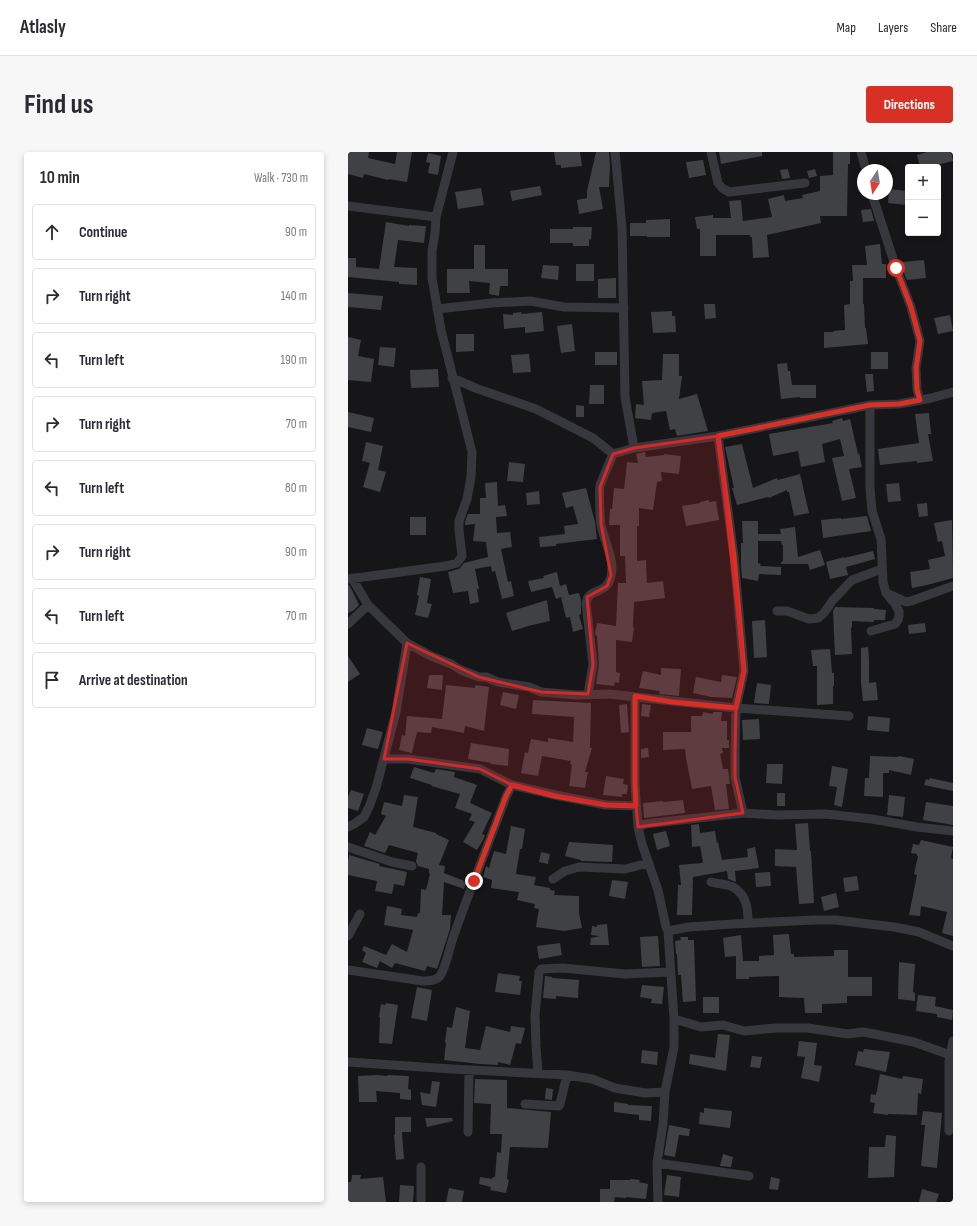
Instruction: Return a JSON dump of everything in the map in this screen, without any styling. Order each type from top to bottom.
[{"type":"street","points":[[453,152],[436,217],[436,233],[432,251],[432,278],[441,330],[452,378],[472,452],[470,484],[459,521],[462,556],[456,563],[446,566],[350,578],[368,605],[408,643],[431,656],[479,677],[486,677],[498,682],[529,687],[541,692],[578,695],[609,694],[635,696],[672,702],[736,708],[849,716]]},
{"type":"street","points":[[615,152],[622,227],[625,397],[634,448]]},
{"type":"street","points":[[711,152],[718,183],[722,188],[729,192],[805,183]]},
{"type":"street","points":[[861,152],[864,164]]},
{"type":"street","points":[[874,200],[896,268],[911,307],[920,341],[916,368],[917,390],[920,400]]},
{"type":"street","points":[[348,206],[436,217]]},
{"type":"street","points":[[437,309],[492,303],[530,301],[564,307],[624,308]]},
{"type":"street","points":[[452,378],[478,389],[536,409],[593,438],[613,454]]},
{"type":"street","points":[[613,454],[634,448],[718,436],[870,405],[899,404],[953,392]]},
{"type":"street","points":[[870,405],[870,488],[872,511],[881,539],[883,582],[886,592],[899,611],[898,620],[895,624],[871,631]]},
{"type":"street","points":[[718,436],[734,556],[744,671],[736,708],[735,776],[743,813]]},
{"type":"street","points":[[588,694],[593,664],[586,603],[587,597],[607,586],[612,575],[611,562],[600,524],[600,487],[613,454]]},
{"type":"street","points":[[777,611],[786,611],[809,619],[818,618],[852,580],[882,569]]},
{"type":"street","points":[[886,592],[906,602],[953,586]]},
{"type":"street","points":[[348,624],[368,605]]},
{"type":"street","points":[[348,827],[364,817],[369,807],[384,759],[396,712],[408,643]]},
{"type":"street","points":[[635,696],[635,785],[638,827],[642,844],[658,890],[668,931],[674,1019],[674,1047],[665,1092],[663,1124],[657,1163],[658,1202]]},
{"type":"street","points":[[384,759],[408,759],[480,769],[512,785],[555,796],[606,805],[636,806]]},
{"type":"street","points":[[348,970],[423,981],[433,981],[440,976],[506,796],[512,785]]},
{"type":"street","points":[[638,827],[645,824],[743,813],[777,815],[826,814],[953,831]]},
{"type":"street","points":[[348,847],[392,862],[412,866]]},
{"type":"street","points":[[553,880],[565,871],[578,867],[625,869],[649,863]]},
{"type":"street","points":[[712,882],[733,887],[744,897],[747,906],[748,923]]},
{"type":"street","points":[[348,936],[360,914]]},
{"type":"street","points":[[668,931],[688,927],[748,923],[836,920],[894,927],[919,932],[953,946]]},
{"type":"street","points":[[538,1073],[536,1015],[539,972],[541,969],[563,968],[625,974],[670,972]]},
{"type":"street","points":[[674,1019],[700,1027],[723,1026],[744,1030],[808,1028],[848,1034],[863,1032],[914,1042],[951,1055]]},
{"type":"street","points":[[949,1131],[951,1055],[953,1041]]},
{"type":"street","points":[[348,1062],[567,1075],[592,1079],[614,1088],[645,1094],[665,1092]]},
{"type":"street","points":[[468,1132],[469,1070]]},
{"type":"street","points":[[525,1104],[559,1106],[567,1075]]},
{"type":"street","points":[[657,1163],[749,1176]]},
{"type":"street","points":[[421,1167],[421,1202]]},
{"type":"highlighted area","points":[[718,436],[744,671],[736,708],[735,752],[735,777],[743,813],[638,827],[636,806],[606,805],[512,785],[480,769],[408,759],[384,759],[407,643],[479,677],[541,692],[588,694],[593,664],[587,597],[607,586],[611,575],[601,524],[600,487],[613,454],[634,448]]},
{"type":"building","points":[[348,152],[369,152],[368,158],[395,164],[397,152],[412,152],[407,182],[388,180],[364,174],[363,178],[348,174]]},
{"type":"building","points":[[554,152],[580,152],[582,166],[561,168],[561,165],[556,165]]},
{"type":"building","points":[[596,152],[609,152],[609,187],[599,187],[603,209],[579,214],[577,200],[587,198],[587,191]]},
{"type":"building","points":[[719,152],[762,152],[762,156],[721,164]]},
{"type":"building","points":[[833,152],[850,152],[850,164],[848,164],[847,216],[820,216],[821,223],[767,235],[769,257],[753,258],[752,237],[750,237],[750,235],[716,235],[716,256],[700,256],[700,229],[697,229],[695,217],[713,215],[713,218],[731,218],[729,201],[741,200],[743,221],[772,217],[768,199],[784,195],[785,201],[803,198],[802,195],[820,191],[820,176],[833,175]]},
{"type":"building","points":[[927,152],[951,152],[953,161],[941,164],[919,164],[917,155]]},
{"type":"building","points":[[428,153],[441,156],[438,175],[428,173],[430,163],[426,162]]},
{"type":"building","points":[[703,160],[706,175],[689,178],[686,162]]},
{"type":"building","points":[[788,169],[790,178],[782,179],[780,170]]},
{"type":"building","points":[[815,169],[817,176],[809,178],[807,171]]},
{"type":"building","points":[[540,186],[542,195],[512,201],[510,191]]},
{"type":"building","points":[[481,188],[484,205],[458,209],[455,192]]},
{"type":"building","points":[[893,189],[905,191],[905,205],[888,203],[888,200],[893,200]]},
{"type":"building","points":[[871,209],[874,221],[863,222],[861,210]]},
{"type":"building","points":[[670,219],[670,237],[630,236],[630,223],[646,223],[646,220]]},
{"type":"building","points":[[386,222],[409,226],[426,226],[424,243],[398,240],[394,267],[417,268],[417,285],[348,277],[348,258],[356,258],[356,267],[379,269]]},
{"type":"building","points":[[573,227],[592,227],[589,246],[573,246],[573,243],[550,243],[550,229],[573,229]]},
{"type":"building","points":[[880,244],[882,264],[886,264],[886,278],[863,278],[863,304],[868,344],[824,348],[824,332],[845,330],[844,305],[850,304],[850,281],[853,281],[852,265],[867,265],[865,246]]},
{"type":"building","points":[[474,245],[485,245],[485,269],[508,269],[508,286],[500,286],[499,296],[489,294],[490,283],[469,281],[470,293],[447,293],[447,269],[474,269]]},
{"type":"building","points":[[924,260],[926,278],[907,280],[903,271],[902,262]]},
{"type":"building","points":[[576,264],[594,264],[594,281],[576,281]]},
{"type":"building","points":[[543,265],[559,266],[558,280],[541,278]]},
{"type":"building","points":[[616,278],[616,298],[598,298],[598,279]]},
{"type":"building","points":[[348,293],[383,296],[381,310],[348,307]]},
{"type":"building","points":[[704,304],[715,304],[716,318],[705,319]]},
{"type":"building","points":[[672,311],[672,316],[675,316],[676,332],[653,333],[651,312]]},
{"type":"building","points":[[521,312],[522,314],[542,312],[544,331],[525,333],[525,327],[504,329],[503,314],[513,315],[513,313]]},
{"type":"building","points":[[950,315],[953,331],[938,334],[934,318]]},
{"type":"building","points":[[572,324],[575,351],[561,353],[557,326]]},
{"type":"building","points":[[456,334],[474,334],[474,351],[456,352]]},
{"type":"building","points":[[348,337],[361,340],[358,356],[374,359],[371,382],[348,380]]},
{"type":"building","points":[[380,347],[396,348],[394,367],[378,365]]},
{"type":"building","points":[[595,352],[617,352],[617,365],[595,365]]},
{"type":"building","points":[[871,352],[888,352],[888,369],[871,369]]},
{"type":"building","points":[[529,354],[531,372],[513,373],[511,355]]},
{"type":"building","points":[[663,354],[679,354],[679,376],[682,376],[679,399],[697,394],[708,431],[677,436],[675,429],[670,430],[666,411],[652,413],[651,420],[635,418],[636,404],[644,405],[642,381],[662,380]]},
{"type":"building","points":[[787,363],[792,385],[816,385],[816,398],[800,397],[781,399],[777,364]]},
{"type":"building","points":[[438,369],[439,387],[411,388],[410,370]]},
{"type":"building","points":[[865,374],[873,374],[874,391],[867,392]]},
{"type":"building","points":[[590,385],[604,385],[604,404],[589,404]]},
{"type":"building","points":[[576,405],[584,406],[584,417],[576,417]]},
{"type":"building","points":[[348,412],[374,418],[371,432],[348,427]]},
{"type":"building","points":[[929,413],[931,434],[928,434],[933,461],[917,463],[917,461],[880,465],[878,449],[919,443],[915,414]]},
{"type":"building","points":[[842,418],[843,421],[850,419],[862,467],[849,469],[856,498],[842,501],[832,458],[844,456],[840,439],[822,444],[825,462],[801,467],[798,451],[773,456],[769,434],[833,423],[832,421]]},
{"type":"building","points":[[366,442],[383,446],[378,470],[386,472],[380,492],[363,487],[370,463],[362,461]]},
{"type":"building","points":[[742,444],[753,488],[777,478],[778,480],[800,474],[809,513],[794,516],[789,492],[787,492],[787,490],[769,498],[737,505],[732,488],[734,488],[725,447]]},
{"type":"building","points":[[645,452],[646,457],[664,454],[681,456],[679,474],[661,472],[662,481],[657,482],[653,510],[639,508],[639,526],[637,526],[637,561],[646,560],[647,583],[663,581],[665,598],[634,602],[634,628],[632,642],[616,640],[616,672],[620,673],[619,683],[615,682],[614,686],[596,684],[599,664],[597,636],[595,633],[597,623],[616,626],[618,583],[626,583],[625,556],[620,556],[620,525],[609,525],[614,488],[624,489],[627,462],[638,463],[636,454]]},
{"type":"building","points":[[509,462],[525,464],[523,482],[507,481]]},
{"type":"building","points":[[497,482],[498,506],[505,505],[507,516],[496,517],[497,533],[510,532],[512,547],[501,549],[508,582],[511,581],[514,596],[502,599],[495,571],[492,572],[491,566],[475,569],[479,589],[477,589],[479,602],[470,604],[468,591],[453,593],[448,572],[459,569],[464,563],[488,557],[486,542],[473,541],[475,524],[465,525],[465,522],[468,514],[480,514],[480,498],[486,498],[485,483]]},
{"type":"building","points":[[899,483],[901,501],[888,502],[886,484]]},
{"type":"building","points":[[586,488],[595,522],[597,539],[556,544],[556,546],[540,547],[539,537],[565,534],[564,526],[578,524],[573,506],[566,508],[562,493]]},
{"type":"building","points":[[539,491],[540,504],[527,505],[526,493]]},
{"type":"building","points":[[709,500],[709,502],[716,501],[719,520],[686,526],[682,506]]},
{"type":"building","points":[[927,503],[928,516],[919,517],[917,504]]},
{"type":"building","points":[[867,516],[871,531],[823,538],[821,520]]},
{"type":"building","points":[[410,517],[426,517],[426,535],[410,535]]},
{"type":"building","points":[[952,520],[953,578],[912,588],[910,572],[930,569],[928,560],[945,556],[942,541],[938,542],[934,523]]},
{"type":"building","points":[[742,521],[758,521],[758,534],[781,534],[780,529],[795,527],[798,557],[820,550],[825,565],[810,570],[808,564],[781,564],[783,561],[783,545],[781,541],[758,541],[758,563],[761,564],[760,566],[781,567],[781,575],[759,574],[758,581],[742,578]]},
{"type":"building","points":[[873,551],[875,559],[846,567],[848,575],[830,579],[826,562]]},
{"type":"building","points":[[557,572],[560,586],[566,584],[569,595],[579,593],[581,600],[581,614],[579,615],[583,629],[573,632],[570,617],[566,618],[561,597],[556,599],[552,587],[531,592],[528,581],[544,578],[543,576]]},
{"type":"building","points":[[420,577],[431,579],[427,603],[432,604],[428,618],[415,615],[419,596],[417,595]]},
{"type":"building","points":[[348,585],[359,605],[348,613]]},
{"type":"building","points":[[547,600],[550,621],[512,631],[506,613]]},
{"type":"building","points":[[835,607],[874,608],[886,610],[885,620],[874,620],[874,622],[852,621],[852,654],[835,655],[833,611]]},
{"type":"building","points":[[765,620],[767,657],[754,658],[752,621]]},
{"type":"building","points":[[925,623],[926,632],[909,634],[908,625]]},
{"type":"building","points":[[868,647],[869,683],[876,682],[878,700],[863,701],[861,683],[861,648]]},
{"type":"building","points":[[830,649],[832,673],[834,673],[833,704],[817,705],[817,666],[813,666],[811,650]]},
{"type":"building","points":[[348,656],[360,674],[348,682]]},
{"type":"building","points":[[661,668],[681,669],[679,696],[659,694],[660,691],[639,688],[643,671],[661,675]]},
{"type":"building","points":[[429,675],[443,675],[442,690],[427,688]]},
{"type":"building","points":[[722,675],[737,677],[732,698],[711,697],[693,693],[696,677],[721,682]]},
{"type":"building","points":[[757,683],[771,685],[769,704],[754,703]]},
{"type":"building","points":[[446,685],[475,688],[475,685],[489,687],[484,731],[465,726],[464,733],[432,727],[431,733],[417,732],[412,753],[399,750],[402,735],[405,736],[407,716],[442,719]]},
{"type":"building","points":[[503,692],[519,695],[516,709],[500,705]]},
{"type":"building","points":[[533,700],[591,703],[590,748],[592,748],[585,772],[588,772],[585,788],[569,786],[572,765],[570,764],[571,761],[542,756],[538,776],[521,773],[525,752],[528,753],[531,739],[548,742],[548,738],[573,742],[574,717],[532,714]]},
{"type":"building","points":[[627,704],[629,732],[621,733],[619,705]]},
{"type":"building","points":[[642,704],[651,705],[649,717],[641,716]]},
{"type":"building","points":[[703,712],[713,714],[713,712],[722,712],[721,721],[727,721],[727,740],[729,740],[729,748],[722,748],[723,753],[720,754],[723,769],[728,769],[730,784],[726,784],[729,809],[715,810],[711,786],[692,789],[685,749],[663,750],[663,732],[691,732],[691,716],[702,716]]},
{"type":"building","points":[[868,716],[890,718],[889,732],[867,730]]},
{"type":"building","points":[[759,719],[760,739],[743,740],[742,720]]},
{"type":"building","points":[[367,728],[383,732],[378,749],[362,745]]},
{"type":"building","points":[[471,743],[509,749],[508,766],[468,759]]},
{"type":"building","points":[[648,748],[649,757],[641,758],[641,749]]},
{"type":"building","points":[[870,756],[899,756],[914,759],[911,775],[889,770],[889,773],[883,773],[883,797],[864,796],[865,778],[869,778]]},
{"type":"building","points":[[767,764],[783,764],[782,784],[766,783]]},
{"type":"building","points":[[832,766],[848,769],[842,807],[834,805],[837,787],[829,786]]},
{"type":"building","points":[[414,767],[434,773],[436,769],[455,772],[454,777],[477,785],[470,803],[492,813],[482,834],[485,835],[483,840],[477,850],[463,842],[475,822],[469,820],[472,814],[455,808],[460,794],[431,786],[432,785],[410,778]]},
{"type":"building","points":[[606,776],[624,779],[623,784],[628,785],[627,794],[622,794],[622,797],[603,795]]},
{"type":"building","points":[[930,778],[953,783],[953,791],[924,785],[926,779],[929,780]]},
{"type":"building","points":[[351,790],[364,794],[358,811],[348,808],[348,797]]},
{"type":"building","points":[[777,793],[785,793],[785,806],[777,806]]},
{"type":"building","points":[[404,795],[418,797],[413,827],[436,833],[449,840],[439,865],[445,866],[444,873],[467,882],[464,889],[444,882],[442,915],[451,915],[450,929],[437,969],[427,966],[425,971],[395,963],[392,968],[380,961],[377,968],[362,962],[366,953],[362,950],[364,946],[386,955],[392,944],[407,952],[413,930],[384,925],[387,906],[402,909],[401,915],[417,917],[418,913],[420,913],[421,889],[426,890],[430,874],[429,869],[418,866],[416,861],[418,853],[389,845],[385,853],[364,846],[370,832],[375,835],[386,816],[381,814],[384,802],[402,806]]},
{"type":"building","points":[[889,795],[905,797],[903,817],[887,815]]},
{"type":"building","points":[[683,800],[685,813],[644,818],[643,803]]},
{"type":"building","points":[[926,802],[953,806],[953,825],[923,820]]},
{"type":"building","points":[[808,823],[814,903],[799,904],[796,867],[775,866],[775,849],[797,850],[795,824]]},
{"type":"building","points":[[699,824],[700,833],[715,831],[722,860],[748,857],[747,849],[755,847],[759,868],[735,871],[736,882],[728,879],[727,871],[693,877],[692,915],[677,915],[678,885],[681,885],[679,865],[703,862],[700,846],[692,847],[691,825]]},
{"type":"building","points":[[511,826],[525,829],[516,874],[536,877],[534,885],[550,888],[550,890],[555,891],[554,895],[579,896],[579,913],[582,928],[564,931],[536,927],[539,909],[534,908],[535,904],[517,900],[519,892],[491,888],[492,880],[483,877],[486,866],[489,868],[494,851],[506,854]]},
{"type":"building","points":[[666,831],[670,846],[657,850],[653,834]]},
{"type":"building","points":[[921,840],[953,847],[951,858],[953,859],[953,936],[942,933],[947,912],[921,906],[920,916],[909,915],[917,875],[914,874],[918,856],[917,854],[911,853],[913,844],[919,845]]},
{"type":"building","points":[[569,842],[613,845],[612,862],[581,861],[565,856]]},
{"type":"building","points":[[541,852],[550,854],[548,864],[539,862]]},
{"type":"building","points":[[349,855],[380,864],[379,866],[407,872],[404,886],[394,884],[392,894],[375,891],[377,881],[348,875]]},
{"type":"building","points":[[770,872],[771,886],[756,887],[755,873]]},
{"type":"building","points":[[857,876],[859,890],[845,892],[843,878]]},
{"type":"building","points":[[612,880],[628,882],[625,899],[609,896]]},
{"type":"building","points":[[836,893],[839,907],[824,911],[821,897]]},
{"type":"building","points":[[607,924],[609,945],[590,945],[591,938],[600,936],[591,935],[592,926],[597,927],[597,925]]},
{"type":"building","points":[[789,934],[791,954],[794,954],[794,957],[834,956],[834,950],[848,950],[848,977],[872,977],[872,996],[847,996],[847,1003],[822,1004],[822,1013],[805,1013],[804,998],[779,997],[779,976],[736,979],[736,956],[725,957],[723,938],[741,935],[743,961],[759,961],[759,956],[774,955],[773,935]]},
{"type":"building","points":[[658,936],[660,966],[642,967],[640,937]]},
{"type":"building","points":[[680,937],[688,937],[688,940],[694,940],[696,1001],[683,1002],[681,975],[678,975],[675,941],[681,940]]},
{"type":"building","points":[[560,943],[562,955],[539,959],[537,946]]},
{"type":"building","points":[[899,962],[915,964],[913,992],[915,993],[915,1001],[898,999]]},
{"type":"building","points":[[498,973],[520,976],[519,981],[522,981],[520,995],[495,992]]},
{"type":"building","points":[[545,976],[579,980],[578,998],[556,996],[556,999],[543,998]]},
{"type":"building","points":[[642,985],[664,987],[662,1004],[651,1003],[652,999],[640,997]]},
{"type":"building","points":[[417,987],[432,990],[427,1021],[411,1018]]},
{"type":"building","points":[[918,995],[936,997],[935,1006],[953,1010],[952,1020],[937,1017],[937,1014],[916,1011]]},
{"type":"building","points":[[703,997],[719,997],[719,1013],[703,1013]]},
{"type":"building","points":[[386,1003],[398,1005],[392,1044],[379,1043],[379,1017],[381,1004],[385,1005]]},
{"type":"building","points":[[456,1007],[470,1011],[465,1048],[480,1050],[486,1026],[510,1032],[511,1026],[525,1028],[521,1044],[516,1043],[510,1065],[498,1062],[498,1065],[444,1060],[447,1027],[452,1028]]},
{"type":"building","points":[[718,1034],[730,1035],[726,1071],[689,1064],[690,1054],[715,1058]]},
{"type":"building","points":[[799,1041],[817,1043],[814,1065],[822,1066],[819,1082],[801,1078],[805,1057],[797,1056]]},
{"type":"building","points":[[864,1049],[890,1052],[886,1072],[855,1065],[858,1051],[863,1052]]},
{"type":"building","points":[[642,1050],[658,1052],[657,1065],[641,1063]]},
{"type":"building","points":[[752,1056],[762,1057],[760,1068],[750,1067]]},
{"type":"building","points":[[880,1074],[902,1079],[903,1076],[923,1079],[921,1094],[918,1093],[917,1115],[888,1115],[873,1113],[875,1103],[870,1102],[871,1094],[876,1095]]},
{"type":"building","points":[[358,1076],[409,1076],[408,1089],[411,1090],[411,1100],[400,1099],[400,1093],[376,1091],[377,1102],[359,1102]]},
{"type":"building","points":[[475,1079],[507,1080],[507,1108],[551,1112],[548,1148],[510,1147],[507,1179],[509,1180],[506,1193],[490,1190],[491,1187],[479,1184],[480,1177],[492,1179],[495,1177],[497,1152],[501,1153],[502,1134],[490,1134],[491,1104],[474,1103]]},
{"type":"building","points":[[432,1081],[440,1082],[436,1107],[422,1105],[420,1092],[430,1094]]},
{"type":"building","points":[[546,1088],[553,1089],[552,1100],[545,1099]]},
{"type":"building","points":[[614,1102],[628,1105],[652,1106],[651,1121],[639,1120],[639,1115],[614,1112]]},
{"type":"building","points":[[704,1108],[732,1111],[730,1128],[699,1124],[700,1112],[704,1113]]},
{"type":"building","points":[[923,1111],[942,1113],[937,1168],[921,1166],[925,1125],[921,1125]]},
{"type":"building","points":[[395,1117],[411,1117],[411,1132],[402,1132],[404,1159],[396,1160],[394,1135]]},
{"type":"building","points":[[425,1118],[452,1118],[453,1121],[427,1127]]},
{"type":"building","points":[[669,1125],[690,1129],[689,1136],[679,1135],[675,1157],[664,1155]]},
{"type":"building","points":[[886,1135],[896,1136],[894,1177],[868,1178],[869,1147],[885,1147]]},
{"type":"building","points":[[723,1154],[733,1157],[731,1167],[720,1166]]},
{"type":"building","points":[[352,1175],[361,1175],[360,1179],[383,1177],[386,1202],[348,1202],[348,1182],[351,1182]]},
{"type":"building","points":[[667,1175],[681,1177],[679,1197],[664,1195]]},
{"type":"building","points":[[771,1177],[780,1179],[778,1190],[769,1189]]},
{"type":"building","points":[[610,1180],[640,1180],[639,1182],[648,1184],[646,1199],[615,1197],[614,1202],[600,1202],[600,1189],[610,1189]]},
{"type":"building","points":[[400,1185],[414,1186],[413,1202],[399,1202]]},
{"type":"building","points":[[449,1188],[464,1191],[462,1202],[446,1202]]},
{"type":"building","points":[[922,1189],[939,1194],[936,1202],[919,1202]]},
{"type":"route","points":[[474,881],[506,796],[512,785],[555,796],[606,805],[636,806],[635,696],[672,702],[736,708],[744,671],[734,556],[718,436],[870,405],[899,404],[920,400],[917,390],[916,368],[920,341],[911,307],[896,268]]}]
